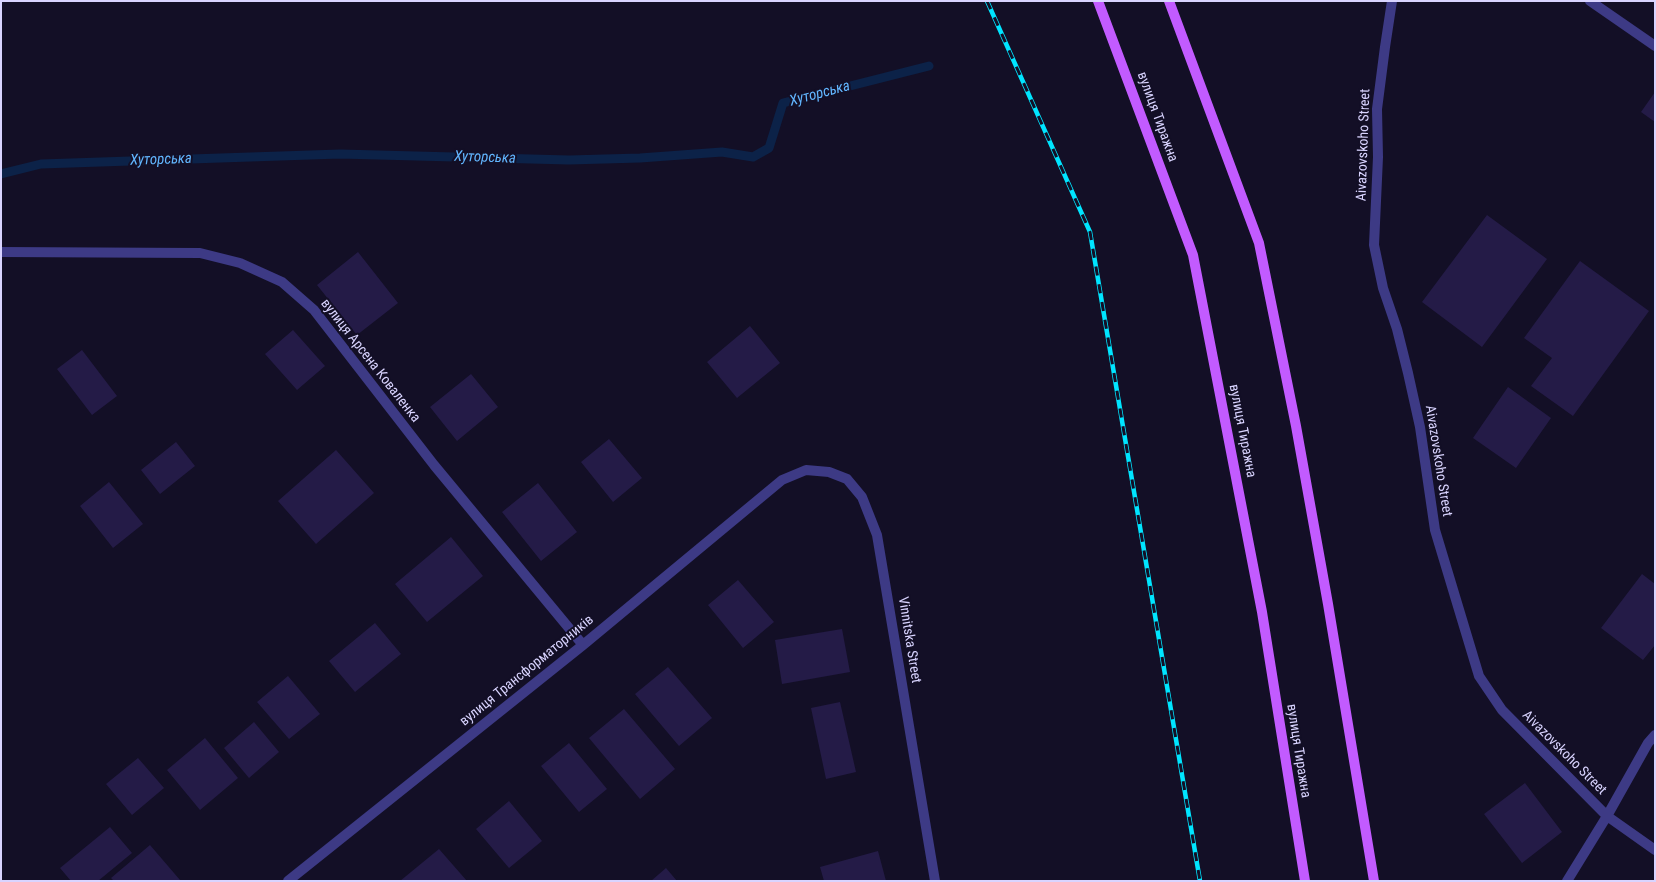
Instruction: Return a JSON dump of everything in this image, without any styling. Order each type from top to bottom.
[{"type":"main road","name":"вулиця Тиражна","points":[[1098,1],[1193,255],[1262,612],[1305,881]]},
{"type":"main road","points":[[1169,1],[1259,243],[1312,511],[1374,881]]},
{"type":"street","name":"Aivazovskoho Street","points":[[1392,1],[1377,109],[1378,157],[1374,245],[1383,288],[1397,329],[1420,427],[1435,530],[1479,676],[1502,710],[1607,816],[1655,850]]},
{"type":"street","points":[[1590,1],[1655,46]]},
{"type":"street","name":"вулиця Арсена Коваленка","points":[[1,252],[200,252],[240,263],[282,282],[314,310],[434,465],[583,645]]},
{"type":"street","name":"Vinnitska Street","points":[[782,480],[806,470],[829,472],[847,479],[862,497],[877,536],[935,881]]},
{"type":"street","name":"вулиця Трансформаторників","points":[[288,881],[583,645],[782,480]]},
{"type":"street","points":[[1567,881],[1607,816],[1648,743],[1655,735]]},
{"type":"building","points":[[1655,92],[1655,122],[1641,112]]},
{"type":"building","points":[[1487,215],[1547,259],[1482,347],[1422,302]]},
{"type":"building","points":[[358,252],[398,303],[357,335],[317,285]]},
{"type":"building","points":[[1580,261],[1649,311],[1573,416],[1531,386],[1552,358],[1524,338]]},
{"type":"building","points":[[750,326],[780,363],[737,398],[707,362]]},
{"type":"building","points":[[293,330],[325,366],[297,390],[265,354]]},
{"type":"building","points":[[82,350],[117,396],[92,415],[57,369]]},
{"type":"building","points":[[471,374],[498,407],[457,441],[430,407]]},
{"type":"building","points":[[1508,387],[1551,418],[1516,468],[1473,438]]},
{"type":"building","points":[[609,439],[642,478],[613,502],[581,462]]},
{"type":"building","points":[[176,442],[195,466],[160,494],[141,470]]},
{"type":"building","points":[[336,450],[374,493],[316,544],[278,501]]},
{"type":"building","points":[[109,482],[143,524],[113,548],[80,506]]},
{"type":"building","points":[[538,483],[577,532],[541,561],[502,512]]},
{"type":"building","points":[[451,537],[483,576],[427,622],[395,584]]},
{"type":"building","points":[[1642,574],[1655,584],[1655,645],[1643,660],[1601,628]]},
{"type":"building","points":[[738,580],[774,622],[743,648],[708,605]]},
{"type":"building","points":[[375,623],[401,654],[355,692],[329,661]]},
{"type":"building","points":[[842,629],[850,672],[782,684],[775,640]]},
{"type":"building","points":[[668,667],[712,718],[679,746],[635,694]]},
{"type":"building","points":[[288,676],[320,714],[289,739],[257,702]]},
{"type":"building","points":[[840,702],[856,772],[826,779],[811,708]]},
{"type":"building","points":[[624,709],[675,769],[640,799],[589,738]]},
{"type":"building","points":[[254,722],[279,752],[249,778],[224,748]]},
{"type":"building","points":[[205,738],[238,778],[200,810],[167,770]]},
{"type":"building","points":[[569,743],[607,789],[579,812],[541,766]]},
{"type":"building","points":[[138,758],[164,788],[132,815],[106,784]]},
{"type":"building","points":[[1525,783],[1562,832],[1522,863],[1484,814]]},
{"type":"building","points":[[509,801],[542,841],[509,868],[476,829]]},
{"type":"building","points":[[110,827],[132,853],[98,881],[71,881],[60,868]]},
{"type":"building","points":[[150,845],[180,880],[114,881],[111,878]]},
{"type":"building","points":[[439,849],[467,881],[400,881]]},
{"type":"building","points":[[878,851],[886,881],[824,881],[820,867]]},
{"type":"building","points":[[666,868],[677,881],[651,881]]},
{"type":"waterway","name":"Хуторська","points":[[1,174],[41,164],[340,154],[569,160],[640,158],[722,152],[753,157],[769,148],[783,103],[929,66]]},
{"type":"railway","points":[[987,1],[1090,232],[1200,881]]}]
